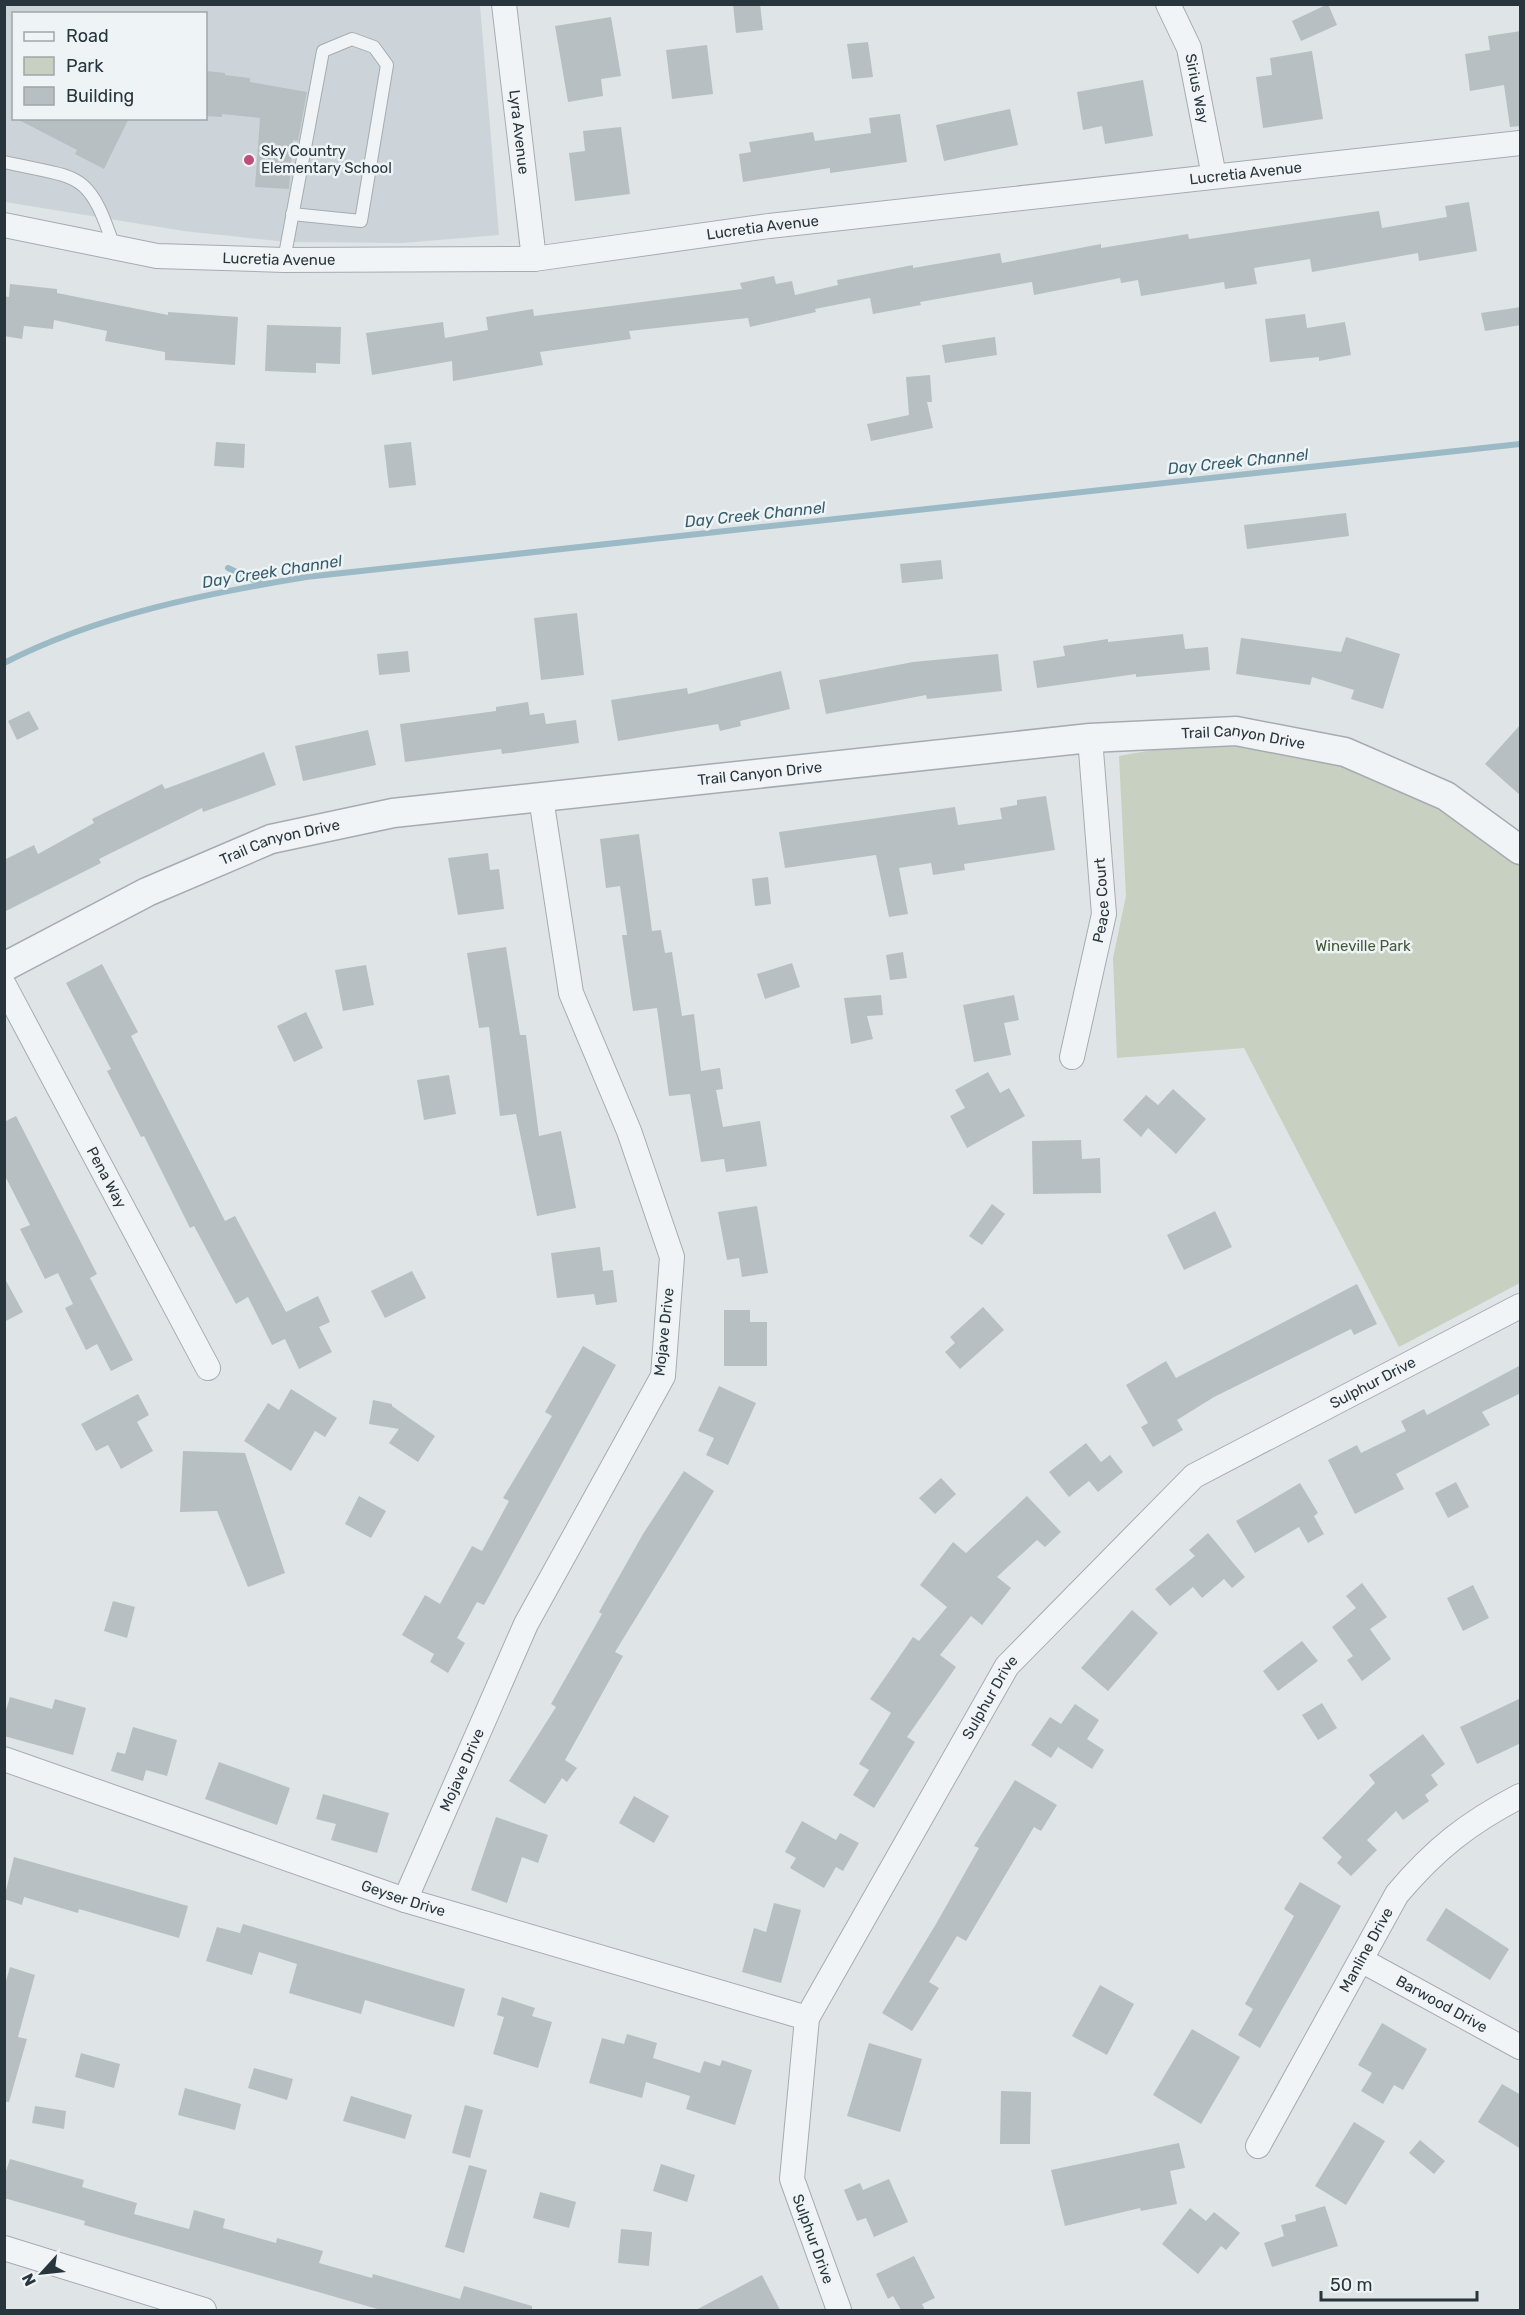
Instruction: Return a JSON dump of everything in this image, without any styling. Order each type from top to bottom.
[{"type":"street","name":"Lyra Avenue","points":[[504,4],[534,259]]},
{"type":"street","name":"Sirius Way","points":[[1168,4],[1189,48],[1214,176]]},
{"type":"street","name":"Lucretia Avenue","points":[[4,225],[157,256],[284,260],[534,259],[769,226],[1521,143]]},
{"type":"street","name":"Trail Canyon Drive","points":[[4,967],[147,892],[271,839],[393,813],[1090,738],[1236,731],[1345,752],[1446,796],[1521,850]]},
{"type":"street","name":"Peace Court","points":[[1072,1057],[1104,914],[1090,738]]},
{"type":"street","name":"Mojave Drive","points":[[405,1900],[526,1624],[663,1376],[672,1257],[630,1131],[571,993],[541,798]]},
{"type":"street","name":"Pena Way","points":[[4,985],[208,1368]]},
{"type":"street","name":"Sulphur Drive","points":[[839,2310],[792,2179],[807,2018],[1007,1666],[1194,1476],[1521,1306]]},
{"type":"street","name":"Geyser Drive","points":[[4,1759],[405,1900],[807,2018]]},
{"type":"street","name":"Manline Drive","points":[[1258,2146],[1397,1894],[1420,1867],[1462,1829],[1521,1796]]},
{"type":"street","name":"Barwood Drive","points":[[1361,1960],[1521,2047]]},
{"type":"street","points":[[4,2248],[204,2310]]},
{"type":"lane","points":[[284,260],[292,214],[324,51],[352,39],[374,47],[387,65],[361,221],[292,214]]},
{"type":"lane","points":[[4,162],[76,178],[88,188],[102,212],[114,247]]},
{"type":"shaded area","name":"Sky Country Elementary School","points":[[4,5],[480,5],[499,235],[403,243],[286,242],[184,231],[5,202]]},
{"type":"green space","name":"Wineville Park","points":[[1175,746],[1250,747],[1333,763],[1403,789],[1482,831],[1520,863],[1520,1283],[1399,1347],[1244,1048],[1117,1058],[1113,958],[1126,896],[1119,756]]},
{"type":"building","points":[[733,4],[760,4],[763,30],[736,33]]},
{"type":"building","points":[[1328,4],[1337,25],[1301,41],[1292,21]]},
{"type":"building","points":[[611,17],[621,76],[601,79],[603,96],[568,102],[555,26]]},
{"type":"building","points":[[1521,31],[1521,126],[1510,127],[1504,85],[1470,91],[1465,54],[1490,50],[1488,36]]},
{"type":"building","points":[[868,42],[873,77],[852,79],[847,44]]},
{"type":"building","points":[[707,45],[713,94],[672,99],[666,50]]},
{"type":"building","points":[[1312,51],[1323,119],[1263,128],[1256,77],[1272,75],[1270,58]]},
{"type":"building","points":[[207,71],[250,78],[250,82],[307,92],[298,141],[293,140],[289,189],[255,187],[260,118],[222,114],[222,117],[207,116]]},
{"type":"building","points":[[1143,80],[1153,136],[1105,144],[1102,126],[1083,130],[1077,92]]},
{"type":"building","points":[[1010,109],[1018,145],[944,161],[936,125]]},
{"type":"building","points":[[900,114],[907,162],[830,173],[830,168],[743,182],[739,154],[751,152],[749,142],[813,132],[815,141],[871,133],[869,118]]},
{"type":"building","points":[[19,120],[128,120],[104,169],[75,154],[77,150]]},
{"type":"building","points":[[621,127],[630,194],[575,201],[569,153],[585,151],[583,131]]},
{"type":"building","points":[[1469,202],[1477,251],[1419,261],[1418,253],[1312,272],[1310,259],[1254,268],[1257,284],[1225,289],[1224,282],[1141,296],[1138,280],[1121,283],[1120,278],[1034,295],[1032,282],[920,302],[921,305],[873,314],[870,298],[815,309],[816,312],[750,327],[748,318],[629,331],[631,339],[540,352],[543,365],[453,381],[452,361],[372,375],[366,333],[443,322],[445,338],[488,330],[486,317],[533,309],[534,316],[742,289],[740,283],[774,276],[776,284],[792,281],[795,295],[838,285],[837,280],[913,265],[913,268],[1000,253],[1002,263],[1101,244],[1101,248],[1188,234],[1189,239],[1379,211],[1382,228],[1447,217],[1445,206]]},
{"type":"building","points":[[10,284],[57,289],[57,293],[168,315],[168,312],[238,317],[235,365],[165,360],[165,352],[105,341],[107,331],[54,320],[53,329],[24,326],[22,339],[4,336],[4,296],[9,297]]},
{"type":"building","points":[[1521,307],[1521,325],[1485,331],[1481,313]]},
{"type":"building","points":[[1305,314],[1307,328],[1345,322],[1351,355],[1319,361],[1319,357],[1270,362],[1265,319]]},
{"type":"building","points":[[267,325],[341,327],[340,364],[316,363],[316,373],[265,371]]},
{"type":"building","points":[[995,337],[997,355],[945,363],[942,345]]},
{"type":"building","points":[[930,375],[932,402],[927,402],[933,428],[871,441],[867,424],[909,415],[906,377]]},
{"type":"building","points":[[216,442],[245,444],[244,468],[214,466]]},
{"type":"building","points":[[411,442],[416,485],[389,488],[384,445]]},
{"type":"building","points":[[1346,513],[1349,536],[1247,549],[1244,525]]},
{"type":"building","points":[[941,560],[943,579],[902,583],[900,564]]},
{"type":"building","points":[[577,613],[584,675],[541,680],[534,618]]},
{"type":"building","points":[[1183,634],[1185,649],[1208,647],[1210,670],[1136,677],[1136,674],[1037,688],[1033,661],[1065,656],[1063,646],[1108,639],[1108,642]]},
{"type":"building","points":[[1346,637],[1400,654],[1383,709],[1351,699],[1354,690],[1312,677],[1310,685],[1236,674],[1241,638],[1341,652]]},
{"type":"building","points":[[408,651],[410,672],[379,675],[377,654]]},
{"type":"building","points":[[998,654],[1002,691],[927,699],[926,695],[826,714],[819,680],[913,662]]},
{"type":"building","points":[[781,671],[790,709],[740,721],[741,726],[720,731],[718,724],[618,741],[611,700],[687,688],[688,694]]},
{"type":"building","points":[[528,702],[530,715],[544,713],[546,724],[576,720],[579,743],[502,754],[501,749],[405,762],[400,724],[496,711],[496,707]]},
{"type":"building","points":[[29,711],[39,729],[17,740],[8,721]]},
{"type":"building","points":[[1521,724],[1521,796],[1485,764]]},
{"type":"building","points":[[368,730],[376,765],[303,781],[295,746]]},
{"type":"building","points":[[264,752],[276,785],[203,812],[202,808],[99,859],[101,863],[4,912],[4,860],[34,845],[38,854],[94,823],[92,819],[162,784],[165,789]]},
{"type":"building","points":[[1046,796],[1055,850],[964,864],[965,870],[933,875],[931,863],[899,868],[908,914],[889,917],[876,855],[785,868],[779,832],[955,807],[958,825],[1002,819],[1000,808],[1017,805],[1017,800]]},
{"type":"building","points":[[639,834],[652,931],[661,930],[665,953],[672,952],[682,1016],[694,1014],[701,1071],[720,1068],[723,1089],[716,1090],[723,1127],[760,1121],[767,1166],[726,1172],[724,1159],[701,1162],[690,1094],[669,1096],[657,1008],[633,1011],[622,935],[627,935],[620,886],[606,888],[600,839]]},
{"type":"building","points":[[488,853],[490,870],[499,869],[504,909],[458,915],[448,858]]},
{"type":"building","points":[[768,877],[771,904],[755,906],[752,879]]},
{"type":"building","points":[[506,947],[520,1035],[526,1035],[539,1136],[561,1131],[576,1208],[537,1216],[516,1114],[500,1116],[489,1027],[479,1028],[467,953]]},
{"type":"building","points":[[903,952],[907,978],[890,980],[886,955]]},
{"type":"building","points":[[792,963],[800,987],[765,999],[757,974]]},
{"type":"building","points":[[102,964],[138,1032],[131,1036],[225,1221],[235,1216],[286,1312],[318,1296],[330,1322],[319,1327],[332,1352],[299,1369],[285,1339],[272,1345],[248,1297],[236,1304],[194,1226],[190,1228],[144,1136],[141,1137],[107,1071],[111,1069],[66,983]]},
{"type":"building","points":[[366,965],[374,1005],[343,1011],[335,970]]},
{"type":"building","points":[[881,995],[883,1015],[867,1016],[873,1039],[851,1044],[844,998]]},
{"type":"building","points":[[1014,995],[1019,1020],[1004,1023],[1011,1055],[974,1062],[963,1005]]},
{"type":"building","points":[[306,1012],[323,1048],[294,1062],[277,1026]]},
{"type":"building","points":[[988,1072],[1000,1093],[1009,1088],[1025,1116],[967,1148],[950,1116],[965,1108],[955,1090]]},
{"type":"building","points":[[449,1075],[456,1114],[424,1120],[417,1080]]},
{"type":"building","points":[[1173,1089],[1206,1119],[1176,1154],[1148,1128],[1141,1137],[1123,1120],[1146,1095],[1158,1105]]},
{"type":"building","points":[[16,1116],[97,1274],[90,1278],[133,1360],[111,1371],[97,1344],[86,1350],[65,1308],[73,1304],[58,1273],[45,1279],[20,1229],[30,1225],[4,1174],[4,1122]]},
{"type":"building","points":[[1081,1140],[1082,1159],[1100,1158],[1101,1193],[1033,1194],[1032,1141]]},
{"type":"building","points":[[992,1204],[1005,1214],[982,1245],[969,1236]]},
{"type":"building","points":[[757,1206],[768,1273],[742,1277],[739,1258],[727,1260],[718,1212]]},
{"type":"building","points":[[1215,1211],[1232,1247],[1184,1270],[1167,1235]]},
{"type":"building","points":[[600,1247],[603,1271],[613,1270],[617,1302],[596,1305],[594,1294],[557,1298],[551,1253]]},
{"type":"building","points":[[412,1271],[426,1298],[385,1318],[371,1291]]},
{"type":"building","points":[[4,1277],[23,1312],[4,1322]]},
{"type":"building","points":[[1357,1284],[1377,1324],[1354,1335],[1351,1329],[1214,1397],[1177,1420],[1183,1430],[1153,1447],[1141,1427],[1148,1423],[1126,1385],[1166,1361],[1176,1378]]},
{"type":"building","points":[[983,1307],[1004,1330],[960,1369],[945,1352],[955,1343],[950,1337]]},
{"type":"building","points":[[724,1310],[750,1310],[750,1322],[767,1322],[767,1366],[724,1366]]},
{"type":"building","points":[[583,1346],[616,1365],[484,1605],[477,1602],[457,1638],[465,1643],[448,1673],[430,1662],[434,1654],[402,1635],[425,1595],[440,1604],[472,1546],[482,1551],[509,1501],[503,1498],[552,1416],[545,1412]]},
{"type":"building","points":[[1521,1365],[1521,1393],[1482,1412],[1490,1425],[1396,1474],[1404,1489],[1355,1514],[1328,1460],[1357,1445],[1361,1453],[1406,1431],[1401,1421],[1424,1409],[1427,1415]]},
{"type":"building","points":[[719,1386],[756,1403],[728,1465],[706,1455],[714,1438],[698,1431]]},
{"type":"building","points":[[291,1389],[337,1418],[325,1437],[315,1431],[291,1471],[244,1441],[268,1403],[279,1410]]},
{"type":"building","points":[[138,1394],[149,1415],[137,1422],[153,1451],[121,1469],[108,1445],[96,1451],[81,1424]]},
{"type":"building","points":[[373,1400],[392,1404],[435,1436],[418,1462],[389,1443],[399,1429],[369,1424]]},
{"type":"building","points":[[1086,1443],[1101,1462],[1110,1455],[1123,1472],[1098,1492],[1089,1481],[1069,1497],[1049,1472]]},
{"type":"building","points":[[183,1451],[245,1453],[285,1573],[248,1587],[217,1511],[180,1512]]},
{"type":"building","points":[[684,1471],[714,1491],[615,1652],[623,1656],[565,1760],[577,1768],[567,1782],[562,1778],[545,1804],[509,1781],[556,1707],[551,1704],[602,1614],[599,1612],[643,1534]]},
{"type":"building","points":[[941,1478],[956,1494],[935,1514],[919,1498]]},
{"type":"building","points":[[1456,1482],[1469,1507],[1448,1518],[1435,1493]]},
{"type":"building","points":[[1300,1483],[1318,1513],[1314,1516],[1324,1534],[1308,1543],[1299,1527],[1255,1553],[1236,1521]]},
{"type":"building","points":[[359,1496],[386,1511],[371,1538],[345,1524]]},
{"type":"building","points":[[1027,1496],[1061,1532],[1045,1547],[1037,1540],[997,1577],[1011,1588],[982,1625],[971,1616],[940,1655],[956,1667],[907,1737],[915,1742],[874,1808],[853,1795],[869,1770],[859,1764],[891,1713],[870,1699],[913,1637],[919,1641],[947,1607],[920,1585],[953,1542],[966,1553]]},
{"type":"building","points":[[1208,1533],[1245,1577],[1232,1588],[1224,1579],[1202,1598],[1193,1587],[1170,1606],[1155,1589],[1195,1556],[1189,1550]]},
{"type":"building","points":[[1362,1583],[1387,1617],[1370,1629],[1391,1659],[1362,1681],[1347,1660],[1353,1656],[1332,1627],[1356,1608],[1346,1596]]},
{"type":"building","points":[[1473,1585],[1489,1618],[1463,1631],[1447,1598]]},
{"type":"building","points":[[113,1601],[135,1607],[127,1638],[104,1631]]},
{"type":"building","points":[[1132,1610],[1158,1633],[1108,1691],[1081,1668]]},
{"type":"building","points":[[1302,1641],[1318,1661],[1278,1691],[1263,1671]]},
{"type":"building","points":[[10,1697],[52,1709],[55,1699],[86,1708],[73,1755],[4,1736],[4,1717]]},
{"type":"building","points":[[1521,1698],[1521,1743],[1477,1764],[1460,1727]]},
{"type":"building","points":[[1322,1703],[1337,1728],[1318,1740],[1302,1715]]},
{"type":"building","points":[[1075,1704],[1099,1720],[1087,1739],[1104,1750],[1092,1769],[1058,1747],[1051,1758],[1031,1745],[1050,1717],[1061,1724]]},
{"type":"building","points":[[133,1727],[177,1740],[167,1776],[146,1770],[143,1781],[111,1771],[117,1752],[125,1754]]},
{"type":"building","points":[[1423,1734],[1445,1764],[1431,1775],[1438,1785],[1425,1795],[1429,1801],[1403,1820],[1396,1811],[1367,1840],[1377,1850],[1351,1876],[1337,1863],[1342,1857],[1322,1838],[1375,1783],[1369,1775]]},
{"type":"building","points":[[219,1762],[290,1788],[277,1825],[205,1799]]},
{"type":"building","points":[[1015,1780],[1057,1805],[1041,1831],[1034,1827],[966,1941],[957,1936],[929,1982],[939,1988],[912,2031],[882,2013],[979,1848],[974,1846]]},
{"type":"building","points":[[323,1794],[389,1813],[377,1853],[331,1840],[336,1824],[316,1819]]},
{"type":"building","points":[[634,1796],[669,1816],[654,1843],[619,1823]]},
{"type":"building","points":[[496,1817],[548,1835],[538,1863],[522,1857],[507,1903],[471,1890]]},
{"type":"building","points":[[802,1821],[836,1840],[840,1833],[859,1843],[843,1871],[836,1867],[824,1888],[790,1868],[796,1858],[785,1852]]},
{"type":"building","points":[[14,1857],[188,1906],[179,1938],[79,1909],[78,1913],[24,1897],[22,1905],[4,1899]]},
{"type":"building","points":[[1300,1882],[1341,1906],[1260,2048],[1238,2035],[1253,2009],[1245,2004],[1294,1916],[1284,1909]]},
{"type":"building","points":[[774,1903],[801,1910],[781,1983],[742,1972],[754,1928],[766,1932]]},
{"type":"building","points":[[1446,1908],[1509,1949],[1490,1980],[1426,1940]]},
{"type":"building","points":[[243,1924],[465,1989],[454,2027],[365,2000],[361,2014],[289,1993],[297,1964],[259,1952],[252,1975],[206,1961],[217,1927],[240,1933]]},
{"type":"building","points":[[10,1967],[35,1975],[18,2037],[27,2039],[9,2102],[4,2102],[4,1988]]},
{"type":"building","points":[[1100,1985],[1134,2004],[1107,2055],[1072,2036]]},
{"type":"building","points":[[502,1997],[535,2008],[532,2016],[552,2022],[538,2068],[493,2054],[504,2017],[497,2015]]},
{"type":"building","points":[[1382,2023],[1427,2049],[1403,2090],[1394,2085],[1383,2104],[1361,2091],[1372,2073],[1358,2065]]},
{"type":"building","points":[[1192,2029],[1240,2057],[1201,2124],[1153,2095]]},
{"type":"building","points":[[627,2034],[657,2043],[653,2058],[700,2073],[704,2061],[720,2066],[722,2060],[752,2070],[735,2125],[686,2109],[690,2096],[646,2082],[642,2098],[589,2083],[602,2038],[624,2044]]},
{"type":"building","points":[[869,2043],[922,2059],[900,2132],[847,2116]]},
{"type":"building","points":[[81,2053],[120,2064],[114,2088],[75,2077]]},
{"type":"building","points":[[254,2068],[293,2079],[287,2100],[248,2088]]},
{"type":"building","points":[[1502,2084],[1521,2095],[1521,2149],[1478,2122]]},
{"type":"building","points":[[185,2088],[241,2104],[235,2130],[178,2115]]},
{"type":"building","points":[[1001,2091],[1031,2092],[1030,2144],[1000,2144]]},
{"type":"building","points":[[351,2096],[412,2115],[405,2139],[343,2121]]},
{"type":"building","points":[[465,2105],[483,2110],[470,2158],[452,2153]]},
{"type":"building","points":[[35,2106],[66,2111],[64,2129],[32,2123]]},
{"type":"building","points":[[1354,2122],[1385,2141],[1346,2205],[1315,2186]]},
{"type":"building","points":[[1420,2140],[1445,2161],[1434,2174],[1409,2153]]},
{"type":"building","points":[[1179,2143],[1185,2168],[1170,2171],[1177,2204],[1141,2211],[1140,2208],[1065,2226],[1051,2170]]},
{"type":"building","points":[[10,2159],[84,2180],[82,2187],[137,2203],[134,2214],[189,2229],[194,2210],[225,2219],[223,2228],[276,2243],[277,2238],[323,2251],[319,2263],[372,2278],[373,2274],[460,2299],[464,2286],[532,2306],[532,2310],[381,2310],[84,2225],[85,2221],[4,2198],[4,2177]]},
{"type":"building","points":[[661,2164],[695,2175],[687,2202],[653,2191]]},
{"type":"building","points":[[469,2165],[487,2170],[464,2253],[445,2247]]},
{"type":"building","points":[[889,2179],[908,2222],[874,2237],[866,2218],[857,2221],[844,2190],[860,2183],[863,2190]]},
{"type":"building","points":[[540,2192],[576,2202],[569,2228],[533,2218]]},
{"type":"building","points":[[1325,2206],[1338,2246],[1272,2267],[1264,2243],[1284,2236],[1281,2225],[1296,2221],[1295,2215]]},
{"type":"building","points":[[1190,2208],[1206,2221],[1214,2212],[1240,2233],[1226,2250],[1221,2246],[1198,2274],[1162,2244]]},
{"type":"building","points":[[621,2229],[652,2232],[649,2266],[618,2263]]},
{"type":"building","points":[[914,2256],[935,2298],[922,2304],[925,2310],[901,2310],[893,2296],[888,2299],[876,2274]]},
{"type":"building","points":[[762,2275],[780,2310],[696,2310]]},
{"type":"waterway","name":"Day Creek Channel","points":[[4,663],[76,632],[152,608],[306,577],[1520,444]]},
{"type":"waterway","points":[[228,568],[260,583]]},
{"type":"place","name":"Sky Country Elementary School","points":[[249,160]]}]
